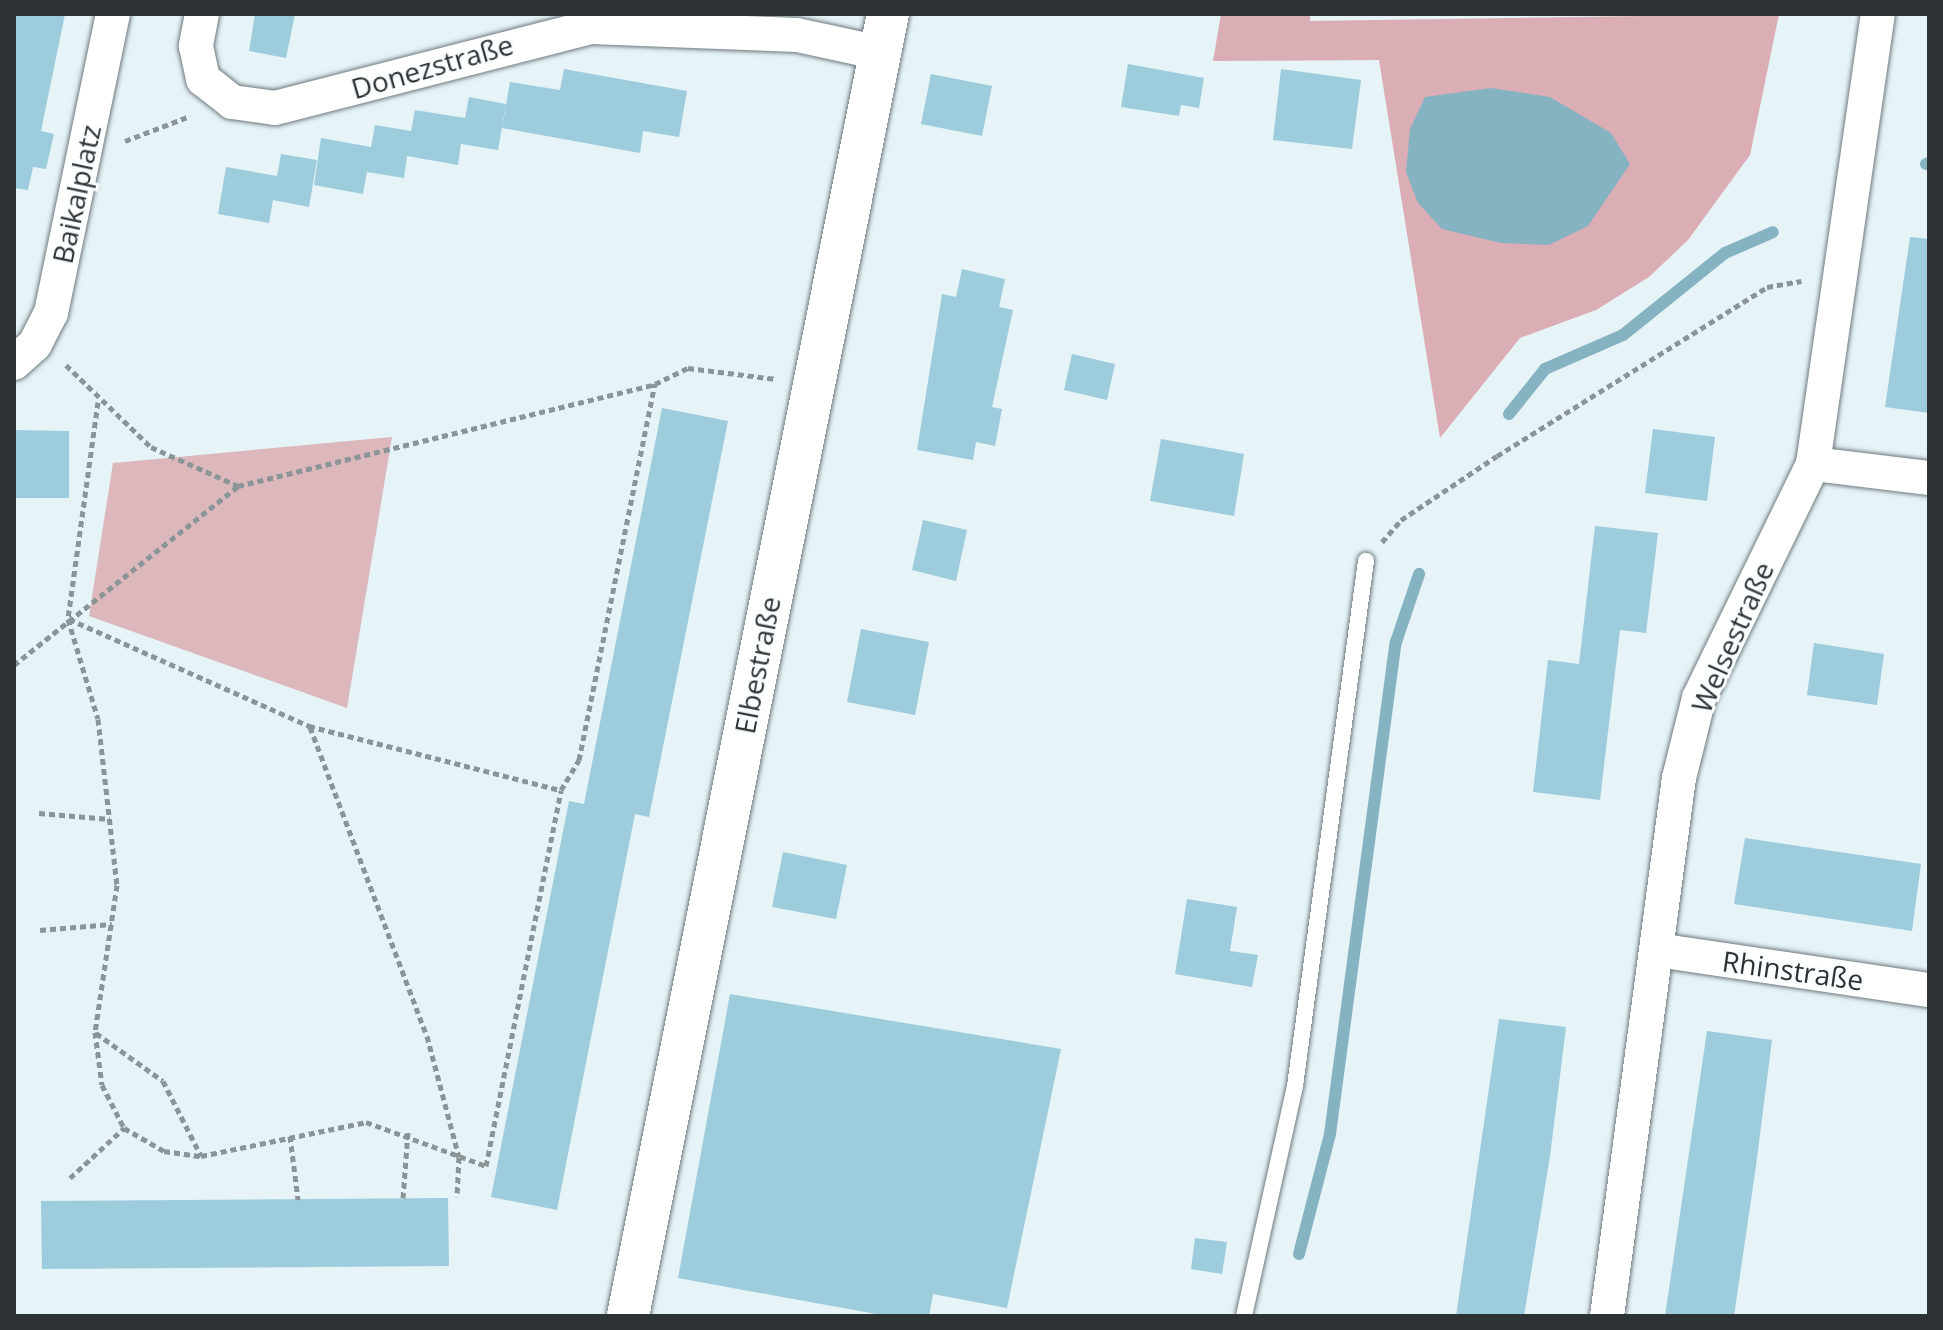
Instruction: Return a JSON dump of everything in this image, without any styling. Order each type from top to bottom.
[{"type":"street","name":"Baikalplatz","points":[[24,354],[51,313],[113,14]]},
{"type":"street","points":[[202,14],[196,65],[216,94]]},
{"type":"street","name":"Welsestraße","points":[[1607,1316],[1679,778],[1699,698],[1813,464],[1878,14]]},
{"type":"street","name":"Donezstraße","points":[[216,94],[289,107],[591,27],[797,35],[884,34]]},
{"type":"street","name":"Elbestraße","points":[[628,1316],[884,34]]},
{"type":"street","points":[[1813,464],[1929,478]]},
{"type":"street","name":"Rhinstraße","points":[[1657,950],[1929,990]]},
{"type":"lane","points":[[1244,1316],[1295,1086],[1366,561]]},
{"type":"path","points":[[86,149],[102,150],[190,116],[216,94]]},
{"type":"path","points":[[1366,561],[1401,520],[1497,456],[1767,287],[1804,281]]},
{"type":"path","points":[[24,354],[76,372],[98,402],[151,447],[238,486]]},
{"type":"path","points":[[14,665],[238,486],[655,384],[688,368],[813,383]]},
{"type":"path","points":[[98,402],[68,619],[98,719],[117,885],[95,1032],[102,1085],[124,1128],[164,1151],[201,1156],[366,1122],[408,1132],[459,1157],[486,1166],[561,790],[579,760],[655,384]]},
{"type":"path","points":[[68,619],[309,726],[561,790]]},
{"type":"path","points":[[309,726],[396,947],[459,1157],[457,1197]]},
{"type":"path","points":[[39,813],[110,819]]},
{"type":"path","points":[[40,930],[112,924]]},
{"type":"path","points":[[95,1032],[163,1081],[201,1156]]},
{"type":"path","points":[[70,1178],[124,1128]]},
{"type":"path","points":[[403,1198],[408,1132]]},
{"type":"path","points":[[290,1136],[298,1199]]},
{"type":"shaded area","points":[[1221,14],[1310,14],[1310,21],[1779,14],[1750,155],[1688,240],[1649,277],[1596,310],[1520,338],[1440,438],[1379,60],[1213,61]]},
{"type":"shaded area","points":[[392,437],[347,708],[89,616],[113,463]]},
{"type":"water","points":[[1491,88],[1550,97],[1611,133],[1630,164],[1588,226],[1549,245],[1501,243],[1442,229],[1418,203],[1406,172],[1410,129],[1425,97]]},
{"type":"building","points":[[14,14],[65,14],[41,131],[54,134],[46,169],[33,167],[28,190],[14,188]]},
{"type":"building","points":[[255,14],[295,14],[286,58],[249,51]]},
{"type":"building","points":[[1128,64],[1204,78],[1199,108],[1181,105],[1179,116],[1121,107]]},
{"type":"building","points":[[564,69],[687,91],[679,137],[643,131],[640,153],[502,128],[510,82],[560,90]]},
{"type":"building","points":[[1281,69],[1361,80],[1352,149],[1273,140]]},
{"type":"building","points":[[931,74],[992,86],[982,136],[921,124]]},
{"type":"building","points":[[469,97],[506,104],[498,150],[461,144],[458,165],[407,156],[404,178],[367,172],[363,194],[314,185],[321,138],[371,147],[375,125],[411,131],[415,110],[465,118]]},
{"type":"building","points":[[281,154],[317,160],[309,207],[273,200],[269,223],[218,214],[226,167],[277,176]]},
{"type":"building","points":[[1910,237],[1929,239],[1929,413],[1885,407]]},
{"type":"building","points":[[962,269],[1005,279],[999,307],[1013,310],[992,407],[1002,409],[995,446],[976,442],[973,460],[917,450],[942,294],[956,297]]},
{"type":"building","points":[[1072,354],[1115,364],[1107,400],[1064,390]]},
{"type":"building","points":[[662,408],[728,421],[649,817],[635,814],[557,1210],[491,1197],[569,801],[584,804]]},
{"type":"building","points":[[1653,429],[1715,437],[1707,501],[1645,493]]},
{"type":"building","points":[[14,430],[69,431],[69,498],[14,498]]},
{"type":"building","points":[[1161,439],[1244,454],[1234,516],[1150,501]]},
{"type":"building","points":[[923,520],[967,530],[956,581],[912,570]]},
{"type":"building","points":[[1595,526],[1658,533],[1646,633],[1620,630],[1600,800],[1533,792],[1548,660],[1579,664]]},
{"type":"building","points":[[861,629],[929,642],[915,715],[847,702]]},
{"type":"building","points":[[1814,643],[1884,654],[1877,705],[1807,695]]},
{"type":"building","points":[[1745,838],[1921,864],[1912,931],[1734,904]]},
{"type":"building","points":[[783,852],[847,865],[836,919],[772,907]]},
{"type":"building","points":[[1187,899],[1237,907],[1230,951],[1258,955],[1252,987],[1175,974]]},
{"type":"building","points":[[730,994],[1061,1049],[1007,1308],[933,1294],[929,1316],[887,1316],[678,1278]]},
{"type":"building","points":[[1499,1019],[1566,1027],[1550,1156],[1524,1316],[1456,1316]]},
{"type":"building","points":[[1707,1031],[1772,1040],[1734,1316],[1665,1316]]},
{"type":"building","points":[[448,1198],[449,1266],[42,1269],[41,1201]]},
{"type":"building","points":[[1195,1238],[1227,1242],[1222,1274],[1191,1269]]},
{"type":"waterway","points":[[1509,414],[1545,369],[1623,335],[1725,253],[1773,232]]},
{"type":"waterway","points":[[1299,1254],[1330,1134],[1396,642],[1419,574]]}]
